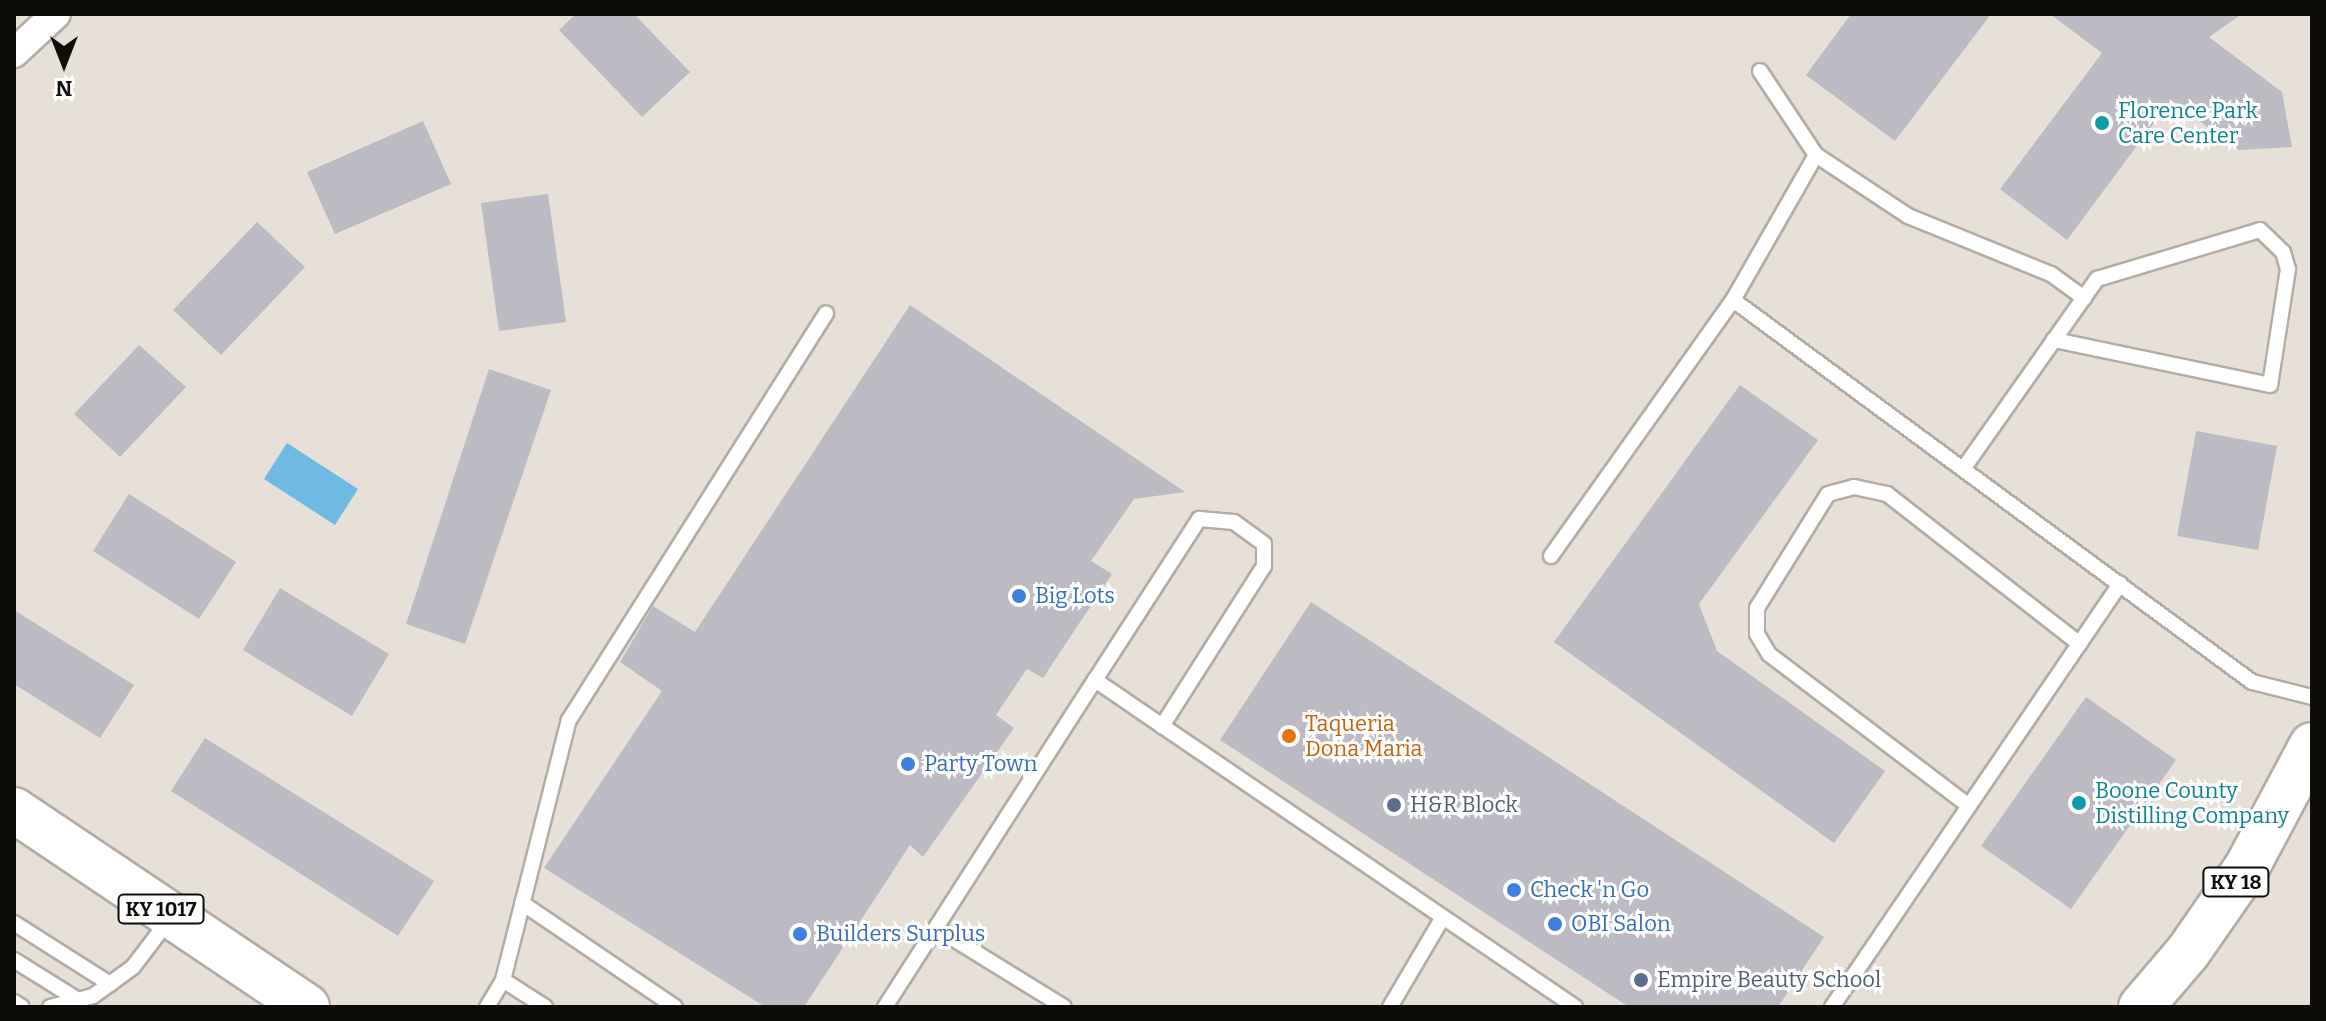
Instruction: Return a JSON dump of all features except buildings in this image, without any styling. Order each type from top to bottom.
[{"type":"main road","name":"KY 18","points":[[2141,1007],[2188,952],[2247,867],[2312,745]]},
{"type":"main road","name":"KY 1017","points":[[14,810],[307,1007]]},
{"type":"street","points":[[14,53],[56,14]]},
{"type":"lane","points":[[1760,71],[1816,155],[1908,216],[2051,274],[2084,298]]},
{"type":"lane","points":[[1551,556],[1733,300],[1816,155]]},
{"type":"lane","points":[[1963,469],[2097,279],[2260,230],[2274,238],[2288,269],[2270,385],[2054,340]]},
{"type":"lane","points":[[1733,300],[2252,682],[2312,697]]},
{"type":"lane","points":[[487,1007],[503,980],[569,720],[826,314]]},
{"type":"lane","points":[[1969,806],[1769,654],[1757,634],[1757,608],[1828,494],[1854,487],[1887,494],[2080,644]]},
{"type":"lane","points":[[885,1007],[1199,519],[1234,522],[1264,544],[1264,566],[1162,726]]},
{"type":"lane","points":[[1832,1007],[2120,584]]},
{"type":"lane","points":[[1095,680],[1575,1007]]},
{"type":"lane","points":[[522,903],[675,1007]]},
{"type":"lane","points":[[50,1007],[78,1000],[110,984],[133,967],[172,916]]},
{"type":"lane","points":[[1390,1007],[1443,917]]},
{"type":"lane","points":[[14,923],[110,984]]},
{"type":"lane","points":[[936,928],[1064,1007]]},
{"type":"lane","points":[[14,960],[78,1000]]},
{"type":"lane","points":[[503,980],[545,1007]]},
{"type":"lane","points":[[14,1002],[22,1007]]},
{"type":"water","points":[[287,443],[358,489],[335,525],[264,479]]},
{"type":"place","name":"Florence Park Care Center","points":[[2102,123]]},
{"type":"place","name":"Big Lots","points":[[1019,596]]},
{"type":"place","name":"Taqueria Dona Maria","points":[[1289,736]]},
{"type":"place","name":"Party Town","points":[[908,764]]},
{"type":"place","name":"Boone County Distilling Company","points":[[2079,803]]},
{"type":"place","name":"H&R Block","points":[[1394,805]]},
{"type":"place","name":"Check 'n Go","points":[[1514,890]]},
{"type":"place","name":"OBI Salon","points":[[1555,924]]},
{"type":"place","name":"Builders Surplus","points":[[800,934]]},
{"type":"place","name":"Empire Beauty School","points":[[1641,980]]}]
